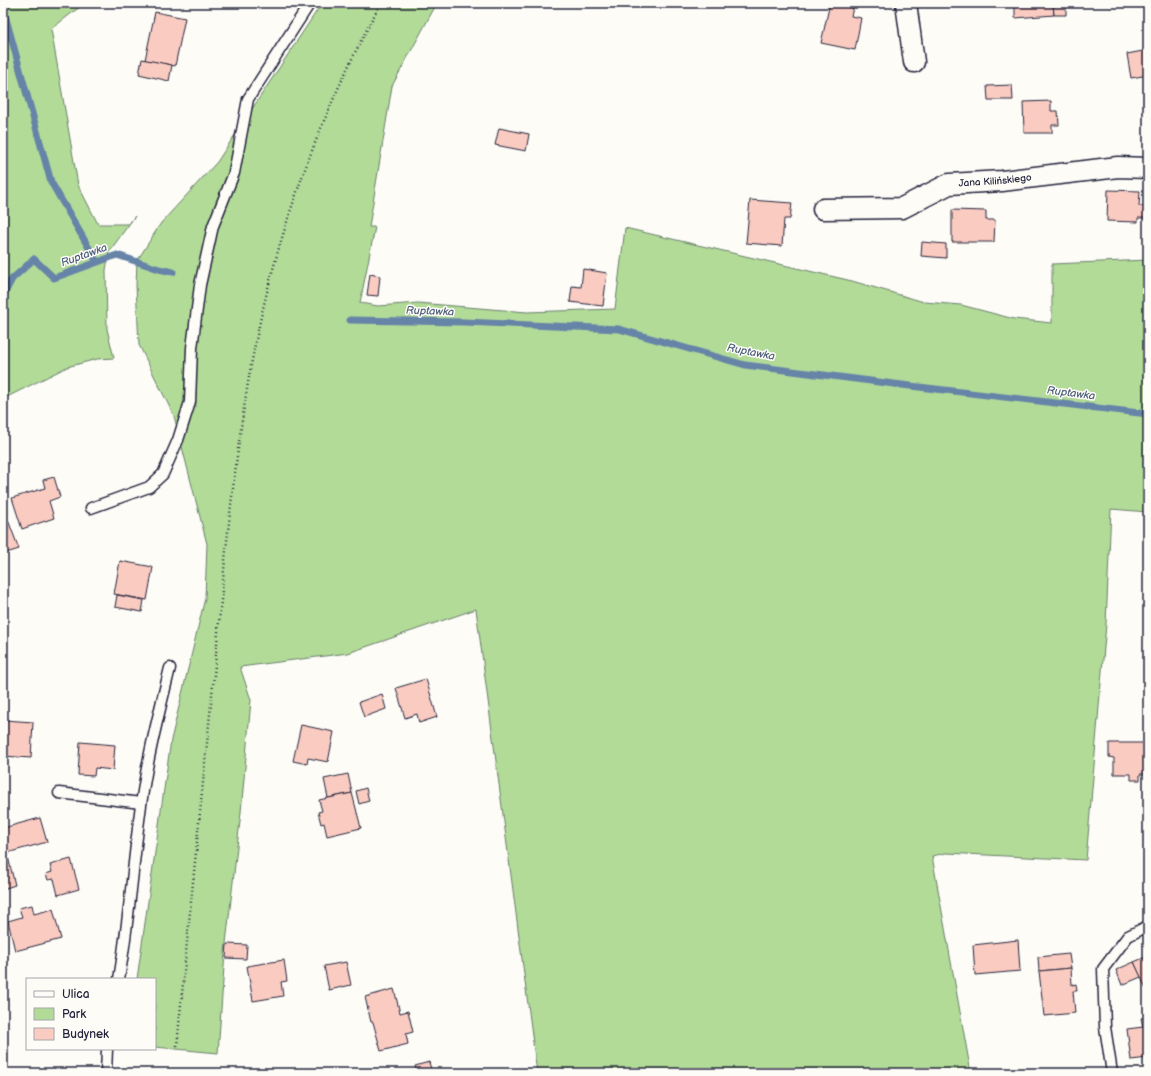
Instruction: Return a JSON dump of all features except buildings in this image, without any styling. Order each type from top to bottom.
[{"type":"street","points":[[906,3],[914,62]]},
{"type":"street","name":"Jana Kilińskiego","points":[[822,209],[902,208],[949,184],[1002,181],[1118,167],[1148,168]]},
{"type":"lane","points":[[91,508],[149,487],[163,474],[178,440],[190,402],[192,348],[200,285],[213,226],[234,173],[248,99],[310,3]]},
{"type":"lane","points":[[119,978],[127,928],[141,803],[153,736],[170,668]]},
{"type":"lane","points":[[59,793],[141,803]]},
{"type":"lane","points":[[1112,1073],[1105,1027],[1103,969],[1128,936],[1148,926]]},
{"type":"lane","points":[[106,1073],[107,1050]]},
{"type":"path","points":[[177,1046],[228,533],[241,424],[250,369],[273,267],[301,182],[325,119],[349,65],[382,3]]},
{"type":"green space","points":[[3,3],[85,3],[51,29],[78,185],[98,224],[129,224],[135,216],[109,252],[106,270],[107,329],[114,358],[97,359],[67,367],[3,399]]},
{"type":"green space","points":[[322,3],[437,3],[392,86],[369,227],[375,227],[360,303],[378,306],[418,303],[527,312],[615,309],[625,228],[852,281],[924,302],[961,305],[1014,319],[1052,323],[1052,264],[1148,260],[1148,512],[1111,509],[1106,624],[1086,860],[946,853],[932,856],[971,1073],[537,1073],[476,609],[348,653],[240,667],[251,700],[241,812],[225,952],[218,1053],[156,1047],[156,978],[137,978],[171,740],[205,598],[207,544],[174,416],[139,345],[136,285],[137,261],[161,223],[217,162]]},
{"type":"waterway","points":[[3,8],[51,182],[97,262]]},
{"type":"waterway","name":"Ruptawka","points":[[3,296],[12,279],[34,259],[54,278],[117,255],[173,272]]},
{"type":"waterway","name":"Ruptawka","points":[[350,320],[464,322],[619,329],[745,365],[1148,414]]}]
